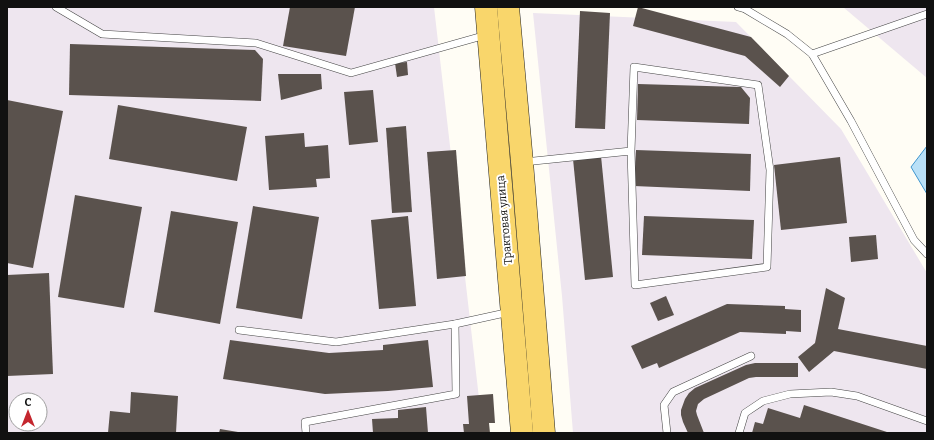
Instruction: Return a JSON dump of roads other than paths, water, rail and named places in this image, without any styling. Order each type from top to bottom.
[{"type":"main road","name":"Трактовая улица","points":[[486,7],[522,433]]},
{"type":"main road","name":"Трактовая улица","points":[[508,7],[544,433]]},
{"type":"lane","points":[[56,7],[102,34],[256,43],[352,73],[488,34]]},
{"type":"lane","points":[[738,7],[745,9],[787,34],[812,54],[851,121],[914,240],[927,254]]},
{"type":"lane","points":[[812,54],[927,14]]},
{"type":"lane","points":[[634,67],[758,85],[770,170],[767,267],[635,285],[631,151],[634,67]]},
{"type":"lane","points":[[522,162],[631,151]]},
{"type":"lane","points":[[239,330],[336,342],[455,324],[512,312]]},
{"type":"lane","points":[[306,433],[306,422],[456,394],[455,324]]},
{"type":"lane","points":[[667,433],[664,405],[673,392],[751,356]]},
{"type":"lane","points":[[739,433],[744,413],[763,401],[790,394],[831,392],[857,396],[927,421]]},
{"type":"water","points":[[927,146],[927,194],[911,167]]}]
